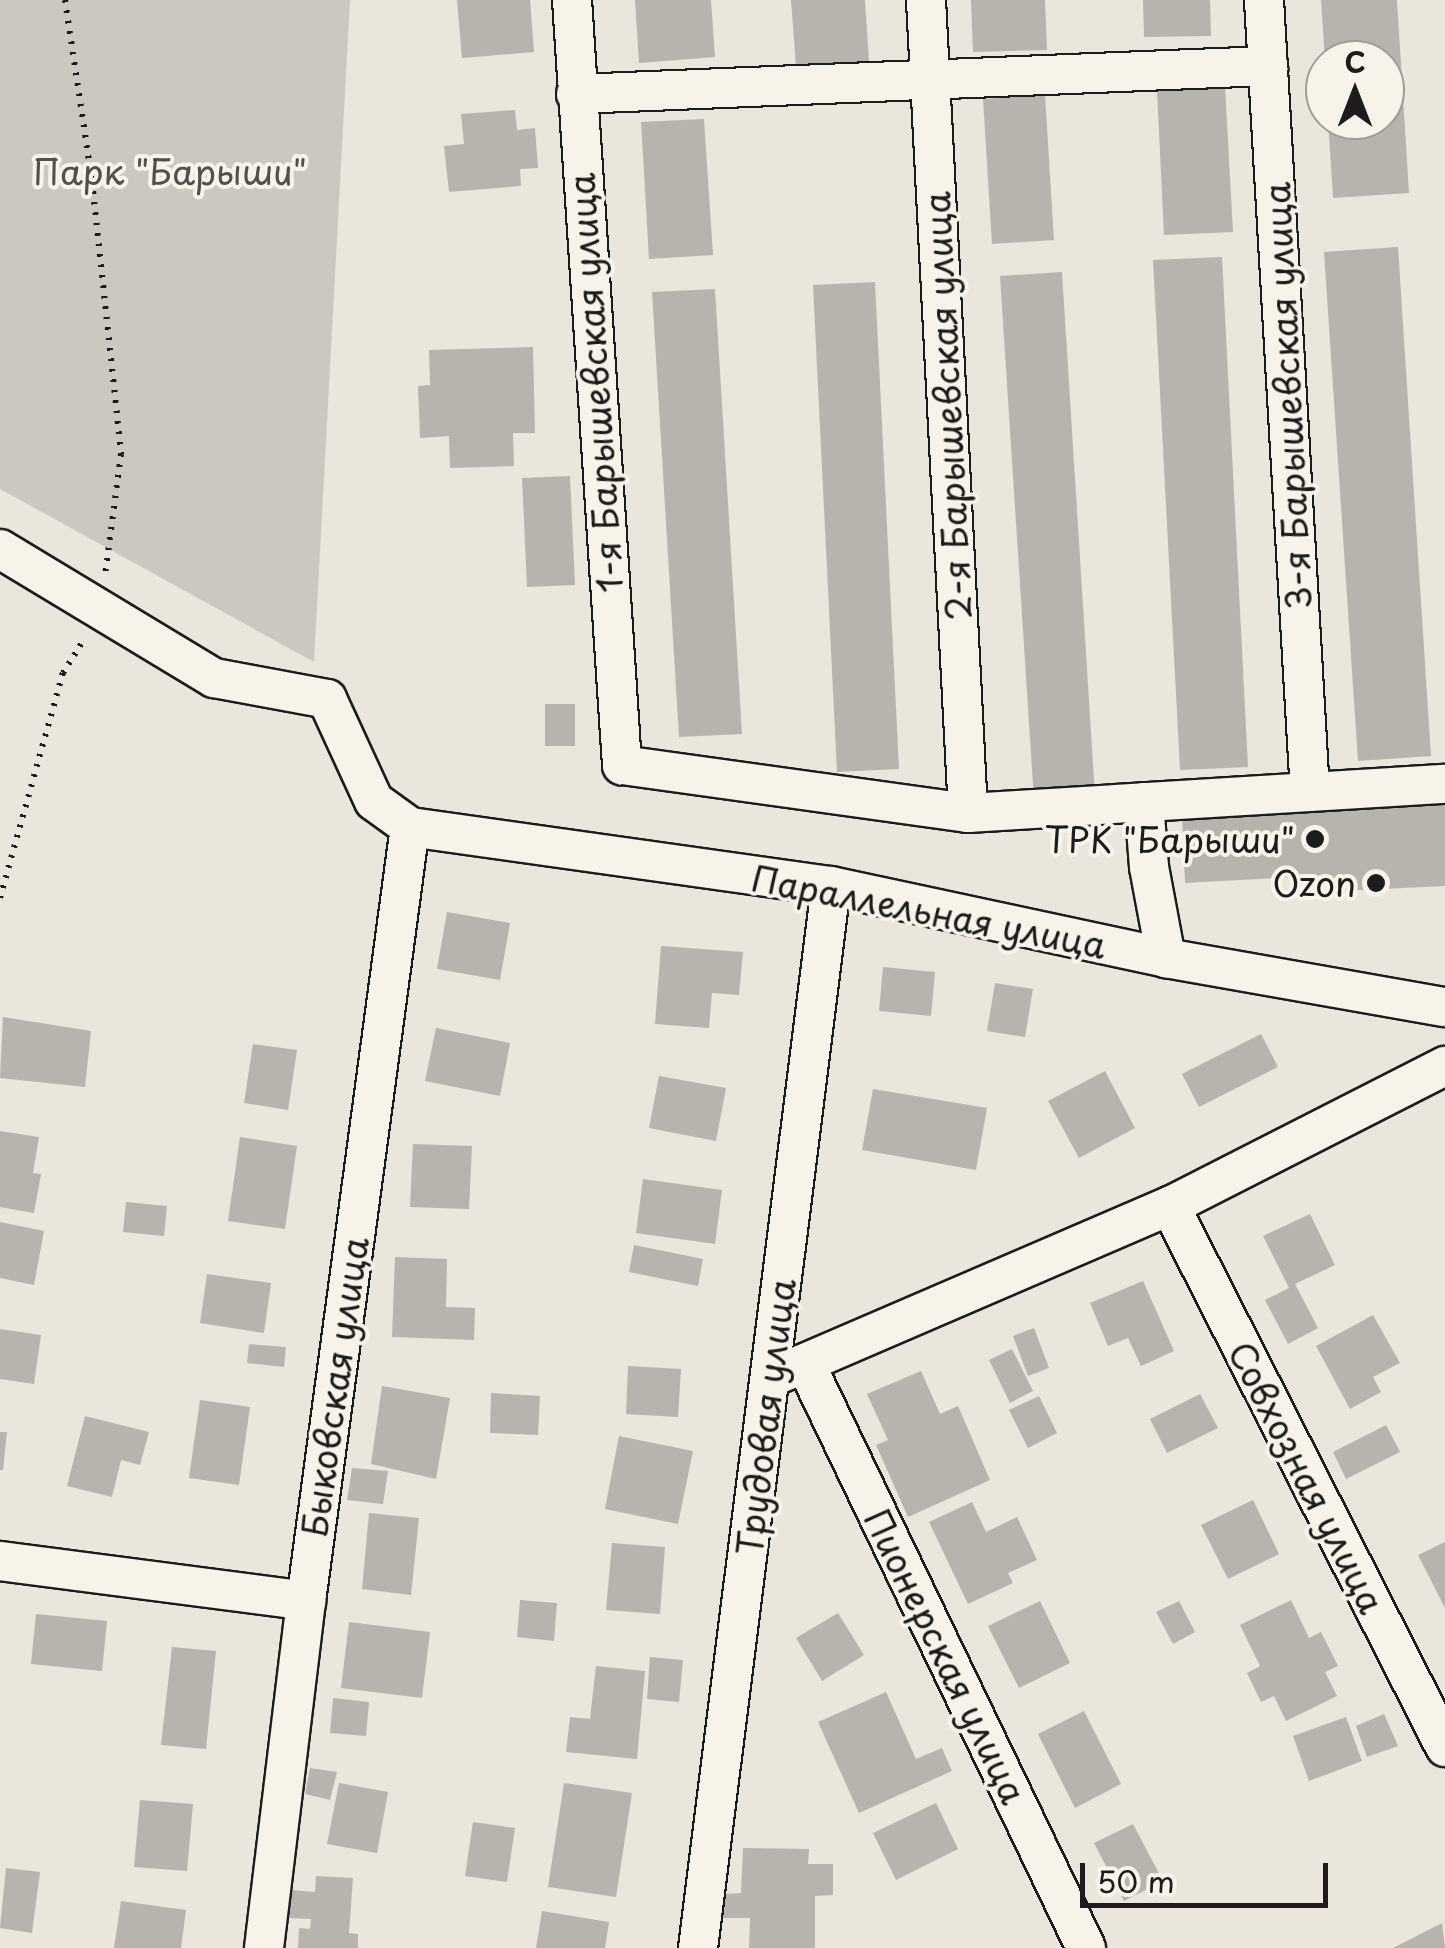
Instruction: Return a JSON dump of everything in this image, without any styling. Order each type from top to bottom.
[{"type":"street","name":"1-я Барышевская улица","points":[[572,0],[622,766],[968,813]]},
{"type":"street","name":"2-я Барышевская улица","points":[[926,0],[968,813]]},
{"type":"street","name":"3-я Барышевская улица","points":[[1264,0],[1310,792]]},
{"type":"street","points":[[576,94],[1268,66]]},
{"type":"street","points":[[0,549],[214,678],[328,699],[374,801],[410,827]]},
{"type":"street","points":[[968,813],[1445,784]]},
{"type":"street","points":[[1144,802],[1149,867],[1166,958]]},
{"type":"street","name":"Параллельная улица","points":[[410,827],[832,886],[1166,958],[1445,1007]]},
{"type":"street","name":"Быковская улица","points":[[264,1948],[306,1602],[410,827]]},
{"type":"street","name":"Трудовая улица","points":[[698,1948],[832,886]]},
{"type":"street","points":[[770,1378],[1170,1206],[1445,1066]]},
{"type":"street","name":"Совхозная улица","points":[[1170,1206],[1445,1747]]},
{"type":"street","name":"Пионерская улица","points":[[806,1364],[1086,1948]]},
{"type":"street","points":[[0,1561],[306,1602]]},
{"type":"path","points":[[0,898],[63,673],[100,612],[121,454],[92,181],[65,0]]},
{"type":"green space","name":"Парк \"Барыши\"","points":[[0,0],[350,0],[314,662],[0,489]]},
{"type":"building","points":[[457,0],[530,0],[534,52],[462,58]]},
{"type":"building","points":[[635,0],[711,0],[715,57],[639,63]]},
{"type":"building","points":[[791,0],[865,0],[869,62],[796,67]]},
{"type":"building","points":[[971,0],[1045,0],[1047,50],[973,52]]},
{"type":"building","points":[[1143,0],[1210,0],[1211,36],[1144,37]]},
{"type":"building","points":[[1321,0],[1397,0],[1399,40],[1324,40]]},
{"type":"building","points":[[1225,87],[1233,232],[1164,235],[1157,91]]},
{"type":"building","points":[[1045,95],[1054,240],[992,244],[983,99]]},
{"type":"building","points":[[515,110],[517,130],[535,128],[538,168],[520,169],[521,186],[449,192],[444,146],[464,144],[461,114]]},
{"type":"building","points":[[704,119],[713,255],[649,259],[641,122]]},
{"type":"building","points":[[1405,129],[1409,193],[1333,198],[1329,140],[1405,140]]},
{"type":"building","points":[[1398,247],[1431,756],[1358,761],[1324,252]]},
{"type":"building","points":[[1222,257],[1248,767],[1180,770],[1153,260]]},
{"type":"building","points":[[1062,272],[1095,796],[1034,800],[1000,276]]},
{"type":"building","points":[[875,282],[899,769],[837,772],[813,285]]},
{"type":"building","points":[[715,289],[742,734],[679,737],[652,292]]},
{"type":"building","points":[[533,347],[535,433],[513,433],[514,466],[450,468],[449,436],[420,438],[418,386],[430,385],[429,350]]},
{"type":"building","points":[[570,476],[575,585],[527,587],[522,478]]},
{"type":"building","points":[[545,704],[575,704],[575,746],[545,746]]},
{"type":"building","name":"ТРК \"Барыши\"","points":[[1445,800],[1445,886],[1341,891],[1329,875],[1185,883],[1182,814]]},
{"type":"building","points":[[447,912],[510,923],[500,980],[437,969]]},
{"type":"building","points":[[661,946],[743,952],[739,995],[712,993],[709,1028],[655,1024]]},
{"type":"building","points":[[883,967],[935,972],[931,1016],[879,1011]]},
{"type":"building","points":[[995,983],[1033,989],[1025,1037],[987,1031]]},
{"type":"building","points":[[3,1017],[91,1031],[85,1087],[0,1078]]},
{"type":"building","points":[[436,1028],[510,1043],[500,1096],[425,1081]]},
{"type":"building","points":[[1261,1034],[1278,1067],[1199,1107],[1182,1074]]},
{"type":"building","points":[[253,1044],[297,1050],[288,1110],[244,1103]]},
{"type":"building","points":[[1105,1071],[1135,1128],[1079,1158],[1048,1101]]},
{"type":"building","points":[[659,1076],[726,1088],[716,1141],[649,1128]]},
{"type":"building","points":[[873,1089],[987,1108],[976,1170],[862,1150]]},
{"type":"building","points":[[0,1131],[39,1137],[33,1173],[41,1174],[34,1213],[0,1207]]},
{"type":"building","points":[[240,1137],[297,1146],[285,1229],[228,1221]]},
{"type":"building","points":[[413,1144],[472,1146],[469,1209],[410,1207]]},
{"type":"building","points":[[643,1179],[722,1190],[715,1244],[636,1233]]},
{"type":"building","points":[[126,1202],[167,1206],[164,1236],[123,1232]]},
{"type":"building","points":[[1310,1214],[1335,1265],[1295,1284],[1318,1328],[1288,1344],[1265,1300],[1289,1288],[1263,1236]]},
{"type":"building","points":[[0,1222],[44,1231],[34,1285],[0,1278]]},
{"type":"building","points":[[634,1245],[703,1259],[698,1286],[629,1272]]},
{"type":"building","points":[[395,1257],[447,1259],[446,1307],[475,1308],[474,1340],[392,1337]]},
{"type":"building","points":[[207,1274],[271,1283],[264,1333],[200,1323]]},
{"type":"building","points":[[1143,1281],[1174,1351],[1141,1366],[1128,1338],[1108,1346],[1090,1303]]},
{"type":"building","points":[[1373,1315],[1400,1363],[1373,1377],[1381,1392],[1350,1409],[1316,1346]]},
{"type":"building","points":[[1034,1328],[1049,1368],[1028,1376],[1013,1336]]},
{"type":"building","points":[[0,1329],[41,1335],[34,1384],[0,1379]]},
{"type":"building","points":[[249,1344],[286,1347],[284,1367],[247,1363]]},
{"type":"building","points":[[1012,1349],[1033,1391],[1010,1403],[989,1360]]},
{"type":"building","points":[[628,1366],[681,1369],[678,1417],[626,1414]]},
{"type":"building","points":[[921,1371],[940,1414],[958,1406],[990,1480],[908,1517],[876,1445],[888,1440],[867,1394]]},
{"type":"building","points":[[382,1386],[450,1398],[436,1479],[371,1464]]},
{"type":"building","points":[[491,1393],[540,1396],[538,1435],[490,1433]]},
{"type":"building","points":[[1200,1394],[1218,1428],[1167,1453],[1150,1419]]},
{"type":"building","points":[[1039,1396],[1057,1433],[1028,1448],[1009,1410]]},
{"type":"building","points":[[200,1400],[250,1407],[239,1485],[189,1478]]},
{"type":"building","points":[[85,1416],[149,1432],[140,1465],[121,1460],[112,1497],[67,1486]]},
{"type":"building","points":[[1386,1425],[1400,1452],[1346,1479],[1333,1452]]},
{"type":"building","points":[[0,1432],[7,1432],[3,1470],[0,1470]]},
{"type":"building","points":[[619,1436],[693,1451],[678,1524],[605,1509]]},
{"type":"building","points":[[352,1468],[388,1471],[383,1504],[347,1500]]},
{"type":"building","points":[[1253,1500],[1279,1554],[1228,1579],[1201,1525]]},
{"type":"building","points":[[972,1502],[986,1532],[1017,1517],[1037,1560],[1008,1573],[1013,1583],[968,1604],[929,1522]]},
{"type":"building","points":[[369,1513],[419,1518],[411,1595],[362,1589]]},
{"type":"building","points":[[1445,1542],[1445,1608],[1418,1555]]},
{"type":"building","points":[[612,1543],[665,1547],[660,1614],[606,1610]]},
{"type":"building","points":[[520,1600],[557,1603],[554,1641],[517,1637]]},
{"type":"building","points":[[1291,1600],[1309,1638],[1321,1632],[1338,1666],[1325,1672],[1337,1696],[1286,1721],[1274,1696],[1261,1702],[1247,1673],[1260,1666],[1240,1625]]},
{"type":"building","points":[[1040,1601],[1070,1663],[1019,1688],[988,1626]]},
{"type":"building","points":[[1179,1601],[1195,1632],[1173,1644],[1156,1612]]},
{"type":"building","points":[[838,1613],[864,1655],[822,1681],[796,1638]]},
{"type":"building","points":[[36,1614],[107,1621],[102,1671],[31,1664]]},
{"type":"building","points":[[349,1622],[430,1632],[422,1698],[341,1688]]},
{"type":"building","points":[[172,1647],[216,1651],[206,1749],[161,1745]]},
{"type":"building","points":[[650,1657],[683,1660],[679,1702],[647,1699]]},
{"type":"building","points":[[596,1666],[645,1671],[637,1759],[566,1752],[570,1717],[590,1719]]},
{"type":"building","points":[[886,1692],[916,1759],[942,1748],[952,1771],[859,1813],[818,1722]]},
{"type":"building","points":[[333,1698],[369,1702],[366,1736],[330,1733]]},
{"type":"building","points":[[1084,1711],[1121,1784],[1075,1808],[1038,1734]]},
{"type":"building","points":[[1384,1714],[1398,1746],[1367,1757],[1356,1726]]},
{"type":"building","points":[[1346,1717],[1362,1761],[1309,1781],[1293,1736]]},
{"type":"building","points":[[310,1768],[337,1772],[330,1800],[305,1794]]},
{"type":"building","points":[[339,1783],[388,1792],[377,1853],[327,1844]]},
{"type":"building","points":[[564,1783],[632,1793],[616,1897],[548,1887]]},
{"type":"building","points":[[140,1800],[193,1804],[187,1871],[134,1867]]},
{"type":"building","points":[[936,1803],[958,1849],[896,1880],[873,1833]]},
{"type":"building","points":[[473,1822],[515,1828],[507,1882],[465,1876]]},
{"type":"building","points":[[1133,1824],[1163,1881],[1124,1901],[1094,1843]]},
{"type":"building","points":[[743,1848],[809,1849],[808,1864],[833,1864],[833,1895],[815,1896],[815,1948],[749,1948],[750,1918],[723,1918],[723,1894],[741,1893]]},
{"type":"building","points":[[6,1868],[40,1872],[32,1933],[0,1928]]},
{"type":"building","points":[[316,1876],[353,1878],[349,1933],[358,1934],[358,1948],[298,1948],[299,1928],[310,1929],[311,1919],[289,1918],[291,1890],[315,1892]]},
{"type":"building","points":[[121,1901],[186,1910],[181,1948],[114,1948]]},
{"type":"building","points":[[542,1911],[609,1922],[605,1948],[536,1948]]},
{"type":"building","points":[[1442,1923],[1445,1948],[1393,1948]]},
{"type":"place","name":"ТРК \"Барыши\"","points":[[1315,839]]},
{"type":"place","name":"Ozon","points":[[1376,883]]}]
